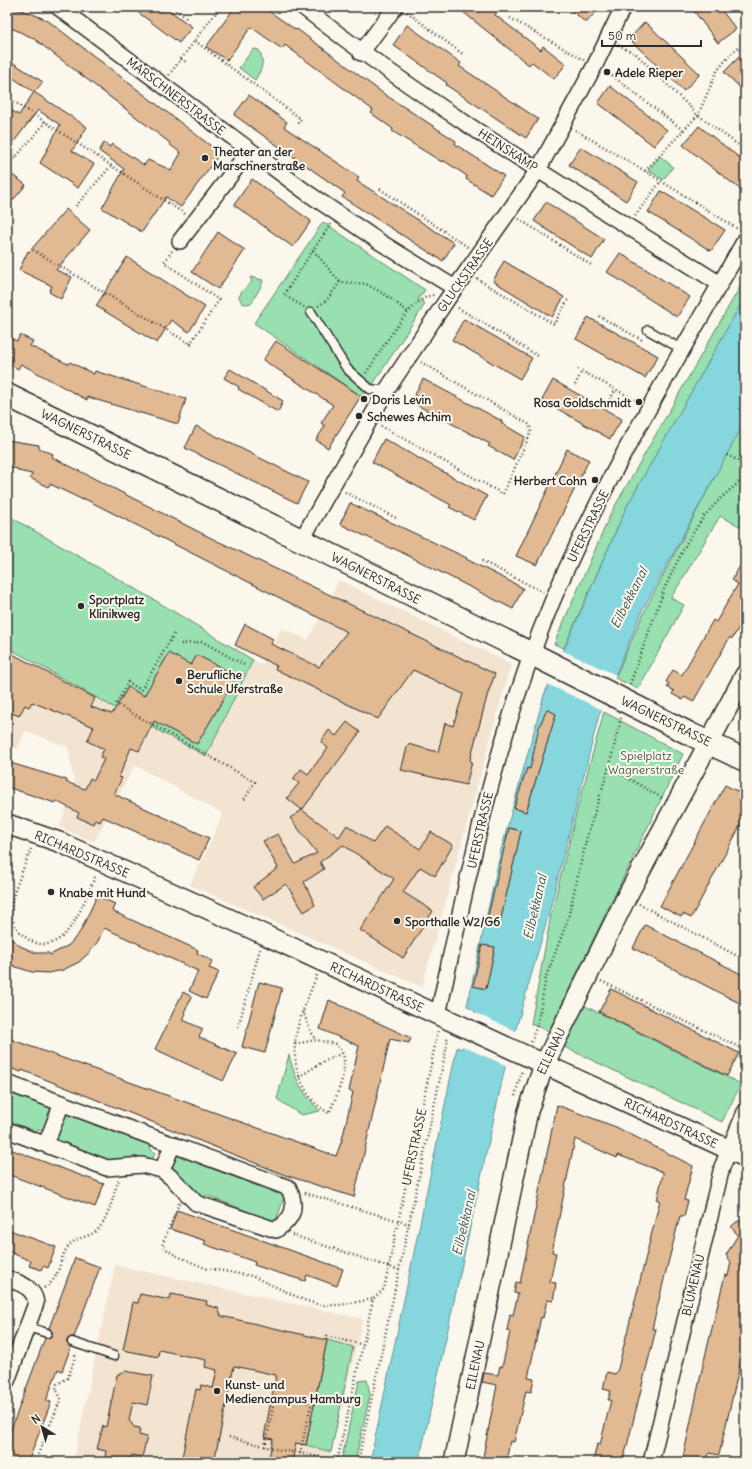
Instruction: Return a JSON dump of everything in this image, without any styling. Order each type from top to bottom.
[{"type":"main road","name":"WAGNERSTRASSE","points":[[7,395],[745,760]]},
{"type":"street","name":"MARSCHNERSTRASSE","points":[[58,7],[250,151],[338,214],[380,242],[456,288]]},
{"type":"street","name":"HEINSKAMP","points":[[302,7],[361,53],[538,170],[720,284]]},
{"type":"street","name":"GLUCKSTRASSE","points":[[302,541],[386,391],[446,301],[538,170],[564,124],[623,7]]},
{"type":"street","points":[[361,53],[400,9]]},
{"type":"street","points":[[180,241],[250,151]]},
{"type":"street","name":"UFERSTRASSE","points":[[438,1015],[484,806],[502,738],[541,659],[554,598],[597,505],[720,284],[742,235]]},
{"type":"street","name":"EILENAU","points":[[454,1462],[528,1111],[544,1065],[626,898],[676,807],[745,675]]},
{"type":"street","name":"RICHARDSTRASSE","points":[[7,824],[36,834],[102,862],[264,935],[438,1015],[467,1030],[737,1153]]},
{"type":"street","points":[[7,1083],[289,1188],[294,1199],[293,1211],[287,1223],[276,1230],[196,1204],[162,1170],[142,1165],[124,1165],[107,1168],[7,1130]]},
{"type":"street","points":[[46,1144],[62,1103]]},
{"type":"street","name":"BLUMENAU","points":[[651,1462],[716,1188],[722,1167],[737,1153],[745,1112]]},
{"type":"street","points":[[162,1170],[173,1144]]},
{"type":"street","points":[[7,1278],[27,1286],[34,1295],[36,1306],[7,1381]]},
{"type":"lane","points":[[310,312],[347,369],[370,389],[386,391]]},
{"type":"lane","points":[[648,330],[683,350]]},
{"type":"lane","points":[[28,1327],[47,1334]]},
{"type":"lane","points":[[76,1343],[114,1356]]},
{"type":"path","points":[[173,7],[186,18]]},
{"type":"path","points":[[162,85],[220,7]]},
{"type":"path","points":[[400,9],[464,55]]},
{"type":"path","points":[[607,38],[636,54],[698,115],[745,150]]},
{"type":"path","points":[[195,41],[301,119],[297,124]]},
{"type":"path","points":[[645,171],[698,115],[717,71],[729,56],[745,41]]},
{"type":"path","points":[[181,59],[188,63]]},
{"type":"path","points":[[7,97],[195,221]]},
{"type":"path","points":[[9,165],[46,122]]},
{"type":"path","points":[[564,124],[645,171],[742,235]]},
{"type":"path","points":[[76,206],[111,165]]},
{"type":"path","points":[[628,226],[661,181]]},
{"type":"path","points":[[380,189],[480,254]]},
{"type":"path","points":[[509,213],[591,264]]},
{"type":"path","points":[[338,214],[284,295],[310,312],[326,300],[340,282]]},
{"type":"path","points":[[33,250],[191,345],[219,300],[164,262]]},
{"type":"path","points":[[313,250],[340,282],[366,284],[386,295],[408,312]]},
{"type":"path","points":[[467,273],[554,324],[569,298]]},
{"type":"path","points":[[361,382],[408,312],[420,301],[433,294],[538,356]]},
{"type":"path","points":[[599,316],[645,341]]},
{"type":"path","points":[[370,420],[502,494],[531,432],[530,426],[409,356]]},
{"type":"path","points":[[578,369],[650,408]]},
{"type":"path","points":[[575,385],[582,371]]},
{"type":"path","points":[[608,403],[616,389]]},
{"type":"path","points":[[727,455],[745,464]]},
{"type":"path","points":[[519,1053],[538,1022],[546,977],[567,922],[588,833],[609,767],[617,697],[631,678],[665,587],[687,542],[705,515],[722,497],[745,477]]},
{"type":"path","points":[[332,485],[398,519]]},
{"type":"path","points":[[482,561],[554,598]]},
{"type":"path","points":[[174,634],[141,690],[128,682],[116,704],[255,782],[244,800]]},
{"type":"path","points":[[181,644],[203,642],[246,666]]},
{"type":"path","points":[[609,767],[676,807]]},
{"type":"path","points":[[36,834],[11,907],[11,916],[16,927],[24,936],[31,940],[44,943],[52,942],[60,939],[69,931],[102,862]]},
{"type":"path","points":[[626,898],[745,960]]},
{"type":"path","points":[[238,1027],[264,935]]},
{"type":"path","points":[[295,1044],[316,1040],[335,1044],[342,1053],[344,1060],[340,1089],[329,1113],[321,1109],[308,1096],[299,1077],[294,1051],[295,1044],[299,1024],[323,962]]},
{"type":"path","points":[[589,975],[745,1050]]},
{"type":"path","points":[[303,1012],[316,1040]]},
{"type":"path","points":[[358,1462],[448,1041],[438,1015]]},
{"type":"path","name":"UFERSTRASSE","points":[[372,1300],[384,1289],[437,1039],[438,1015]]},
{"type":"path","points":[[299,1077],[321,1063],[342,1053]]},
{"type":"path","points":[[34,1295],[54,1282],[68,1247],[76,1239],[94,1232],[104,1222],[124,1165]]},
{"type":"path","points":[[289,1188],[409,1224]]},
{"type":"path","points":[[183,1190],[162,1246],[175,1255],[205,1268],[252,1276],[304,1300],[320,1305],[340,1305],[372,1300],[364,1344],[338,1461],[266,1447],[229,1437]]},
{"type":"path","points":[[276,1230],[399,1270]]},
{"type":"path","points":[[326,1340],[327,1336],[364,1344]]},
{"type":"path","points":[[36,1462],[61,1398],[56,1389],[57,1384],[68,1378],[76,1343]]},
{"type":"path","points":[[266,1447],[275,1396],[311,1402],[300,1453]]},
{"type":"shaded area","points":[[339,580],[511,664],[422,987],[190,885],[223,814],[135,765],[94,842],[59,827],[75,786],[68,747],[25,731],[18,749],[7,745],[7,650],[206,756],[253,660],[262,665],[282,628],[308,640]]},
{"type":"shaded area","name":"Kunst- und Mediencampus Hamburg","points":[[115,1265],[363,1319],[329,1462],[73,1462]]},
{"type":"green space","points":[[253,49],[259,50],[262,59],[261,69],[255,80],[239,68]]},
{"type":"green space","points":[[660,156],[673,167],[663,180],[648,170]]},
{"type":"green space","points":[[323,222],[425,290],[418,299],[425,304],[370,389],[361,396],[254,323]]},
{"type":"green space","points":[[250,277],[263,280],[252,303],[246,304],[242,303],[239,297],[242,291],[252,282]]},
{"type":"green space","points":[[745,278],[745,297],[627,506],[564,648],[554,644],[611,513]]},
{"type":"green space","points":[[745,419],[745,529],[720,516],[671,598],[684,605],[638,689],[615,678],[644,612]]},
{"type":"green space","points":[[7,515],[158,602],[253,660],[206,756],[104,702],[7,647]]},
{"type":"green space","name":"Spielplatz Wagnerstraße","points":[[604,712],[683,754],[549,1031],[531,1024],[551,915],[577,810]]},
{"type":"green space","points":[[579,1003],[741,1084],[722,1122],[558,1044]]},
{"type":"green space","points":[[289,1055],[300,1085],[320,1111],[301,1115],[277,1099]]},
{"type":"green space","points":[[15,1088],[55,1109],[47,1128],[35,1131],[7,1121],[7,1092],[11,1093]]},
{"type":"green space","points":[[66,1113],[97,1119],[94,1125],[120,1134],[133,1133],[153,1142],[150,1148],[155,1153],[151,1162],[112,1163],[79,1154],[56,1139]]},
{"type":"green space","points":[[175,1149],[200,1158],[198,1163],[278,1194],[280,1189],[286,1192],[274,1227],[267,1225],[267,1219],[206,1195],[203,1200],[169,1167]]},
{"type":"green space","points":[[327,1340],[353,1347],[331,1452],[306,1445]]},
{"type":"green space","points":[[367,1380],[370,1395],[355,1462],[341,1462],[359,1381]]},
{"type":"water","name":"Eilbekkanal","points":[[745,297],[745,421],[642,611],[599,715],[549,913],[505,1067],[419,1462],[370,1462],[457,1047],[462,1049],[475,1011],[467,1006],[501,850],[544,695],[627,506]]},
{"type":"pier","points":[[561,650],[616,675],[603,710],[547,684]]},
{"type":"pier","points":[[473,1012],[518,1032],[507,1066],[462,1046]]},
{"type":"building","points":[[7,7],[25,11],[47,20],[220,153],[181,207],[166,197],[142,232],[102,208],[124,169],[99,151],[104,143],[110,147],[112,144],[144,165],[148,160],[171,170],[181,153],[33,38],[7,26]]},
{"type":"building","points":[[131,7],[165,7],[192,27],[179,43]]},
{"type":"building","points":[[235,7],[263,7],[296,30],[297,29],[384,94],[456,141],[455,144],[504,176],[491,195],[466,179],[467,176],[443,160],[442,162],[392,131],[393,129],[371,113],[373,110],[285,45],[282,49],[251,27],[227,60],[206,47]]},
{"type":"building","points":[[457,7],[501,7],[495,15],[541,50],[543,46],[566,64],[554,79],[532,62],[529,65]]},
{"type":"building","points":[[568,7],[600,7],[586,23]]},
{"type":"building","points":[[691,7],[719,7],[736,29],[718,43]]},
{"type":"building","points":[[645,22],[700,74],[684,91],[629,39]]},
{"type":"building","points":[[407,25],[461,63],[459,66],[538,119],[526,138],[446,85],[447,83],[393,45]]},
{"type":"building","points":[[745,51],[745,92],[724,72]]},
{"type":"building","points":[[7,59],[43,82],[34,92],[7,74]]},
{"type":"building","points":[[610,86],[667,130],[654,146],[598,103]]},
{"type":"building","points":[[34,92],[87,127],[72,151],[94,164],[78,188],[40,163],[60,125],[38,110],[7,151],[7,108],[19,115]]},
{"type":"building","points":[[249,95],[287,122],[284,127],[359,177],[357,181],[454,243],[443,261],[342,197],[345,193],[234,115]]},
{"type":"building","points":[[699,126],[745,162],[745,193],[683,145]]},
{"type":"building","points":[[581,147],[638,182],[626,201],[569,165]]},
{"type":"building","points":[[7,171],[26,185],[7,207]]},
{"type":"building","points":[[252,179],[311,221],[293,247],[234,205]]},
{"type":"building","points":[[661,191],[725,230],[711,251],[648,212]]},
{"type":"building","points":[[546,202],[604,239],[592,259],[534,221]]},
{"type":"building","points":[[66,209],[90,230],[56,270],[72,277],[61,299],[49,292],[52,286],[19,270],[28,251],[29,252]]},
{"type":"building","points":[[218,232],[245,250],[218,289],[192,272]]},
{"type":"building","points":[[620,253],[690,297],[677,317],[607,272]]},
{"type":"building","points":[[127,257],[205,307],[189,332],[171,320],[157,343],[96,306]]},
{"type":"building","points":[[504,261],[564,297],[552,317],[493,281]]},
{"type":"building","points":[[588,317],[658,356],[645,378],[576,339]]},
{"type":"building","points":[[464,319],[532,358],[520,379],[452,340]]},
{"type":"building","points":[[20,335],[33,341],[30,346],[68,364],[70,362],[94,374],[95,371],[186,399],[178,424],[87,397],[87,400],[21,364],[18,369],[7,363],[7,337],[17,341]]},
{"type":"building","points":[[276,341],[361,396],[328,448],[316,440],[325,426],[321,423],[333,405],[263,360]]},
{"type":"building","points":[[230,369],[283,401],[278,412],[238,389],[239,387],[224,378]]},
{"type":"building","points":[[423,379],[502,421],[501,423],[525,437],[513,460],[488,446],[490,444],[411,402]]},
{"type":"building","points":[[553,380],[622,419],[610,439],[542,400]]},
{"type":"building","points":[[196,426],[308,482],[297,503],[185,448]]},
{"type":"building","points":[[384,439],[487,496],[474,520],[449,507],[451,505],[372,462]]},
{"type":"building","points":[[7,440],[39,445],[39,448],[53,454],[52,457],[207,536],[495,674],[488,693],[470,760],[472,762],[466,785],[401,770],[408,744],[438,752],[445,723],[453,726],[463,694],[413,670],[378,719],[275,669],[277,666],[235,645],[245,624],[273,639],[271,644],[319,667],[347,632],[83,498],[83,500],[50,484],[48,487],[30,478],[32,474],[7,467]]},
{"type":"building","points":[[567,449],[589,460],[537,565],[516,556]]},
{"type":"building","points":[[350,503],[467,558],[466,559],[523,588],[513,609],[393,548],[392,549],[340,524]]},
{"type":"building","points":[[745,557],[745,617],[732,639],[730,637],[693,702],[685,697],[683,700],[672,694],[674,691],[667,687],[669,684],[666,682],[673,670],[682,675],[713,620],[716,622],[738,584],[732,580]]},
{"type":"building","points":[[7,651],[95,698],[91,707],[112,714],[128,687],[144,696],[169,653],[191,665],[197,655],[237,676],[197,744],[154,721],[139,751],[131,748],[119,777],[122,778],[114,794],[209,838],[199,860],[103,817],[100,822],[95,820],[93,824],[77,817],[79,813],[56,801],[55,803],[7,787],[7,762],[67,780],[66,782],[85,789],[90,778],[94,780],[104,759],[100,757],[104,749],[87,741],[94,727],[32,702],[29,707],[25,705],[19,716],[7,711]]},
{"type":"building","points":[[547,709],[556,714],[526,812],[514,808],[527,768],[530,769],[539,727]]},
{"type":"building","points":[[347,722],[360,732],[302,810],[287,798],[299,783],[293,779],[301,769],[308,774],[328,748],[321,742],[329,730],[336,736]]},
{"type":"building","points":[[725,785],[745,795],[745,817],[691,918],[683,914],[681,917],[660,906]]},
{"type":"building","points":[[302,810],[339,837],[347,825],[373,843],[385,826],[420,849],[431,832],[453,845],[435,876],[420,867],[403,892],[433,911],[403,958],[360,930],[394,879],[343,845],[320,862],[324,869],[304,882],[315,905],[304,912],[286,884],[263,899],[253,887],[278,868],[263,841],[278,834],[295,864],[317,853],[290,818]]},
{"type":"building","points":[[509,828],[521,831],[499,927],[486,924]]},
{"type":"building","points":[[97,896],[115,904],[112,911],[198,950],[197,953],[213,961],[209,968],[219,972],[206,999],[189,991],[198,971],[104,928],[98,941],[90,952],[79,962],[63,970],[49,973],[32,972],[16,967],[7,962],[7,935],[20,946],[36,953],[49,953],[50,955],[69,945],[80,932]]},
{"type":"building","points":[[645,925],[745,976],[745,1006],[633,948]]},
{"type":"building","points":[[482,945],[495,947],[486,989],[473,986]]},
{"type":"building","points":[[259,982],[282,988],[265,1053],[242,1047]]},
{"type":"building","points":[[611,989],[739,1053],[727,1076],[599,1012]]},
{"type":"building","points":[[183,992],[192,997],[184,1012],[186,1013],[183,1020],[203,1029],[199,1037],[237,1054],[223,1081],[155,1049]]},
{"type":"building","points":[[329,1000],[411,1038],[409,1043],[390,1039],[354,1197],[285,1175],[22,1070],[21,1072],[7,1067],[7,1038],[336,1156],[342,1140],[353,1092],[349,1091],[359,1046],[320,1029]]},
{"type":"building","points":[[557,1105],[616,1127],[693,1166],[684,1200],[688,1201],[684,1216],[680,1216],[664,1279],[652,1329],[656,1329],[623,1462],[593,1462],[597,1444],[600,1445],[611,1400],[608,1400],[611,1391],[603,1389],[607,1372],[615,1374],[618,1369],[660,1200],[657,1200],[663,1172],[618,1155],[617,1158],[575,1139],[552,1252],[556,1253],[550,1282],[556,1283],[553,1301],[547,1300],[543,1318],[541,1317],[528,1378],[534,1379],[531,1392],[526,1391],[514,1442],[510,1441],[506,1462],[482,1462],[497,1385],[482,1382],[484,1373],[498,1375],[500,1366],[502,1367],[510,1332],[507,1331],[510,1314],[513,1315],[518,1294],[514,1293],[516,1282],[520,1283]]},
{"type":"building","points":[[7,1148],[104,1184],[95,1207],[7,1174]]},
{"type":"building","points":[[177,1210],[343,1269],[337,1286],[307,1275],[305,1281],[254,1265],[255,1262],[204,1244],[206,1241],[170,1229]]},
{"type":"building","points":[[745,1218],[745,1343],[719,1455],[709,1453],[707,1462],[682,1462],[703,1365],[725,1275],[728,1276],[731,1262],[726,1255],[738,1235],[731,1227],[735,1223]]},
{"type":"building","points":[[7,1229],[56,1247],[48,1268],[43,1266],[41,1270],[29,1266],[31,1261],[7,1251]]},
{"type":"building","points":[[75,1258],[100,1267],[74,1337],[67,1340],[67,1343],[71,1347],[62,1371],[58,1369],[46,1401],[51,1402],[28,1462],[7,1462],[7,1440],[45,1338],[49,1338],[52,1335],[52,1331],[49,1328]]},
{"type":"building","points":[[140,1294],[170,1300],[171,1294],[207,1301],[206,1305],[218,1308],[221,1316],[327,1340],[306,1445],[296,1443],[292,1462],[268,1462],[273,1439],[264,1437],[276,1375],[234,1366],[214,1462],[181,1462],[196,1389],[200,1390],[201,1385],[213,1388],[217,1370],[205,1367],[206,1360],[159,1350],[158,1357],[123,1350],[133,1302],[138,1303]]},
{"type":"building","points":[[125,1371],[153,1376],[147,1405],[133,1402],[129,1420],[134,1427],[140,1428],[139,1435],[147,1437],[142,1457],[132,1455],[130,1462],[104,1462],[106,1451],[97,1449],[103,1426],[106,1427],[117,1375]]},
{"type":"place","name":"Adele Rieper","points":[[607,72]]},
{"type":"place","name":"Theater an der Marschnerstraße","points":[[205,158]]},
{"type":"place","name":"Doris Levin","points":[[364,399]]},
{"type":"place","name":"Rosa Goldschmidt","points":[[639,402]]},
{"type":"place","name":"Schewes Achim","points":[[359,416]]},
{"type":"place","name":"Herbert Cohn","points":[[595,480]]},
{"type":"place","name":"Sportplatz Klinikweg","points":[[81,606]]},
{"type":"place","name":"Berufliche Schule Uferstraße","points":[[179,681]]},
{"type":"place","name":"Knabe mit Hund","points":[[51,892]]},
{"type":"place","name":"Sporthalle W2/G6","points":[[397,921]]},
{"type":"place","name":"Kunst- und Mediencampus Hamburg","points":[[217,1391]]}]
